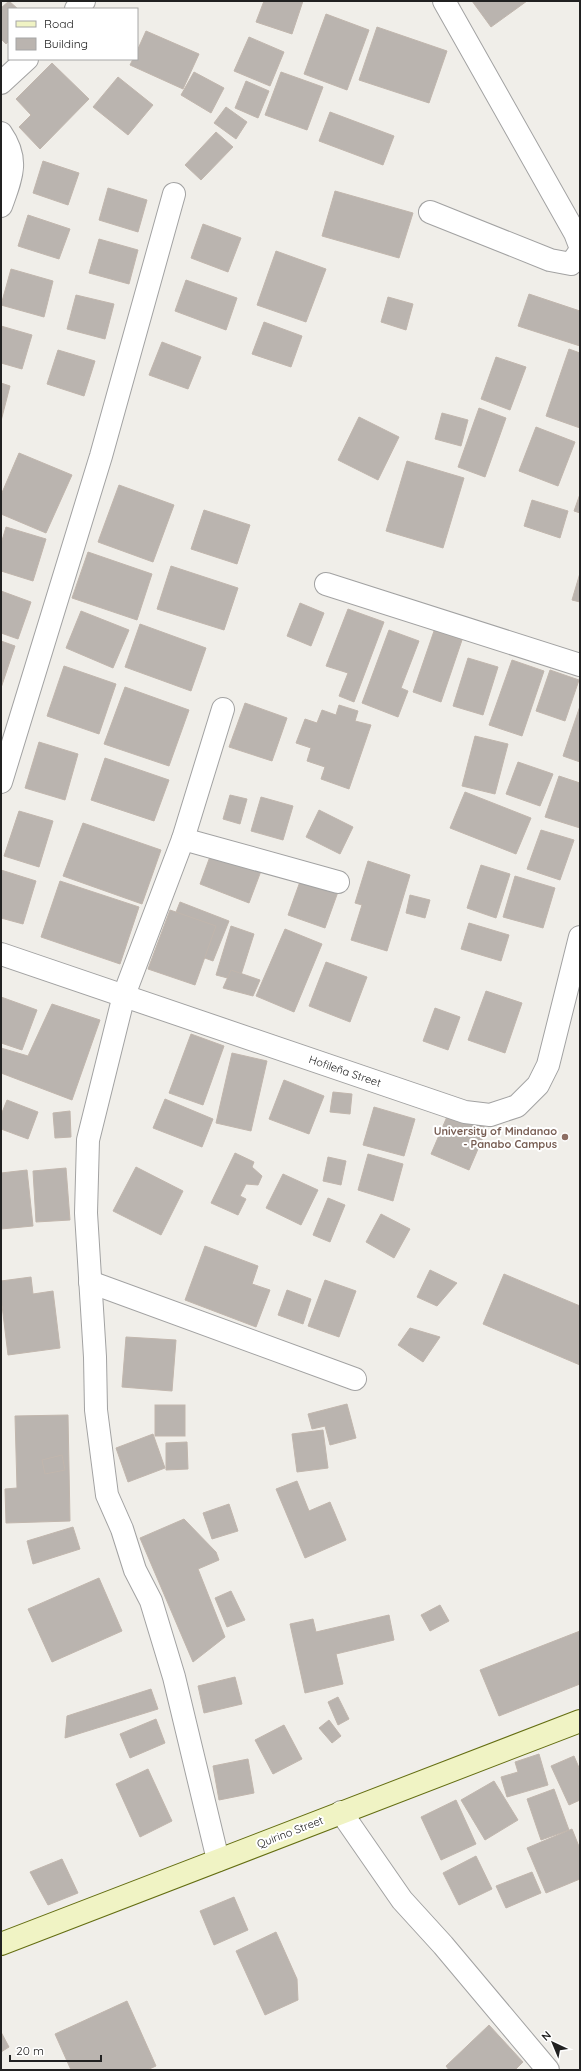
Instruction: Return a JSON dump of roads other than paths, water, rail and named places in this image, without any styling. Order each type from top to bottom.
[{"type":"street","points":[[444,1],[575,233],[580,246]]},
{"type":"street","points":[[1,83],[26,60]]},
{"type":"street","points":[[1,133],[6,140],[12,156],[13,167],[13,172],[1,206]]},
{"type":"street","points":[[1,782],[101,456],[174,194]]},
{"type":"street","points":[[430,212],[550,260],[571,264],[580,251]]},
{"type":"street","points":[[326,584],[580,665]]},
{"type":"street","points":[[218,1860],[172,1670],[151,1601],[135,1570],[122,1529],[107,1495],[96,1410],[95,1357],[86,1213],[88,1140],[124,995],[183,839],[223,709]]},
{"type":"street","points":[[183,839],[338,882]]},
{"type":"street","name":"Hofileña Street","points":[[1,954],[465,1112],[490,1115],[517,1106],[538,1085],[548,1065],[580,937]]},
{"type":"street","points":[[90,1282],[355,1379]]},
{"type":"street","name":"Quirino Street","points":[[1,1944],[580,1721]]},
{"type":"street","points":[[341,1812],[402,1900],[444,1944],[548,2070]]},
{"type":"place","name":"University of Mindanao - Panabo Campus","points":[[565,1137]]}]
